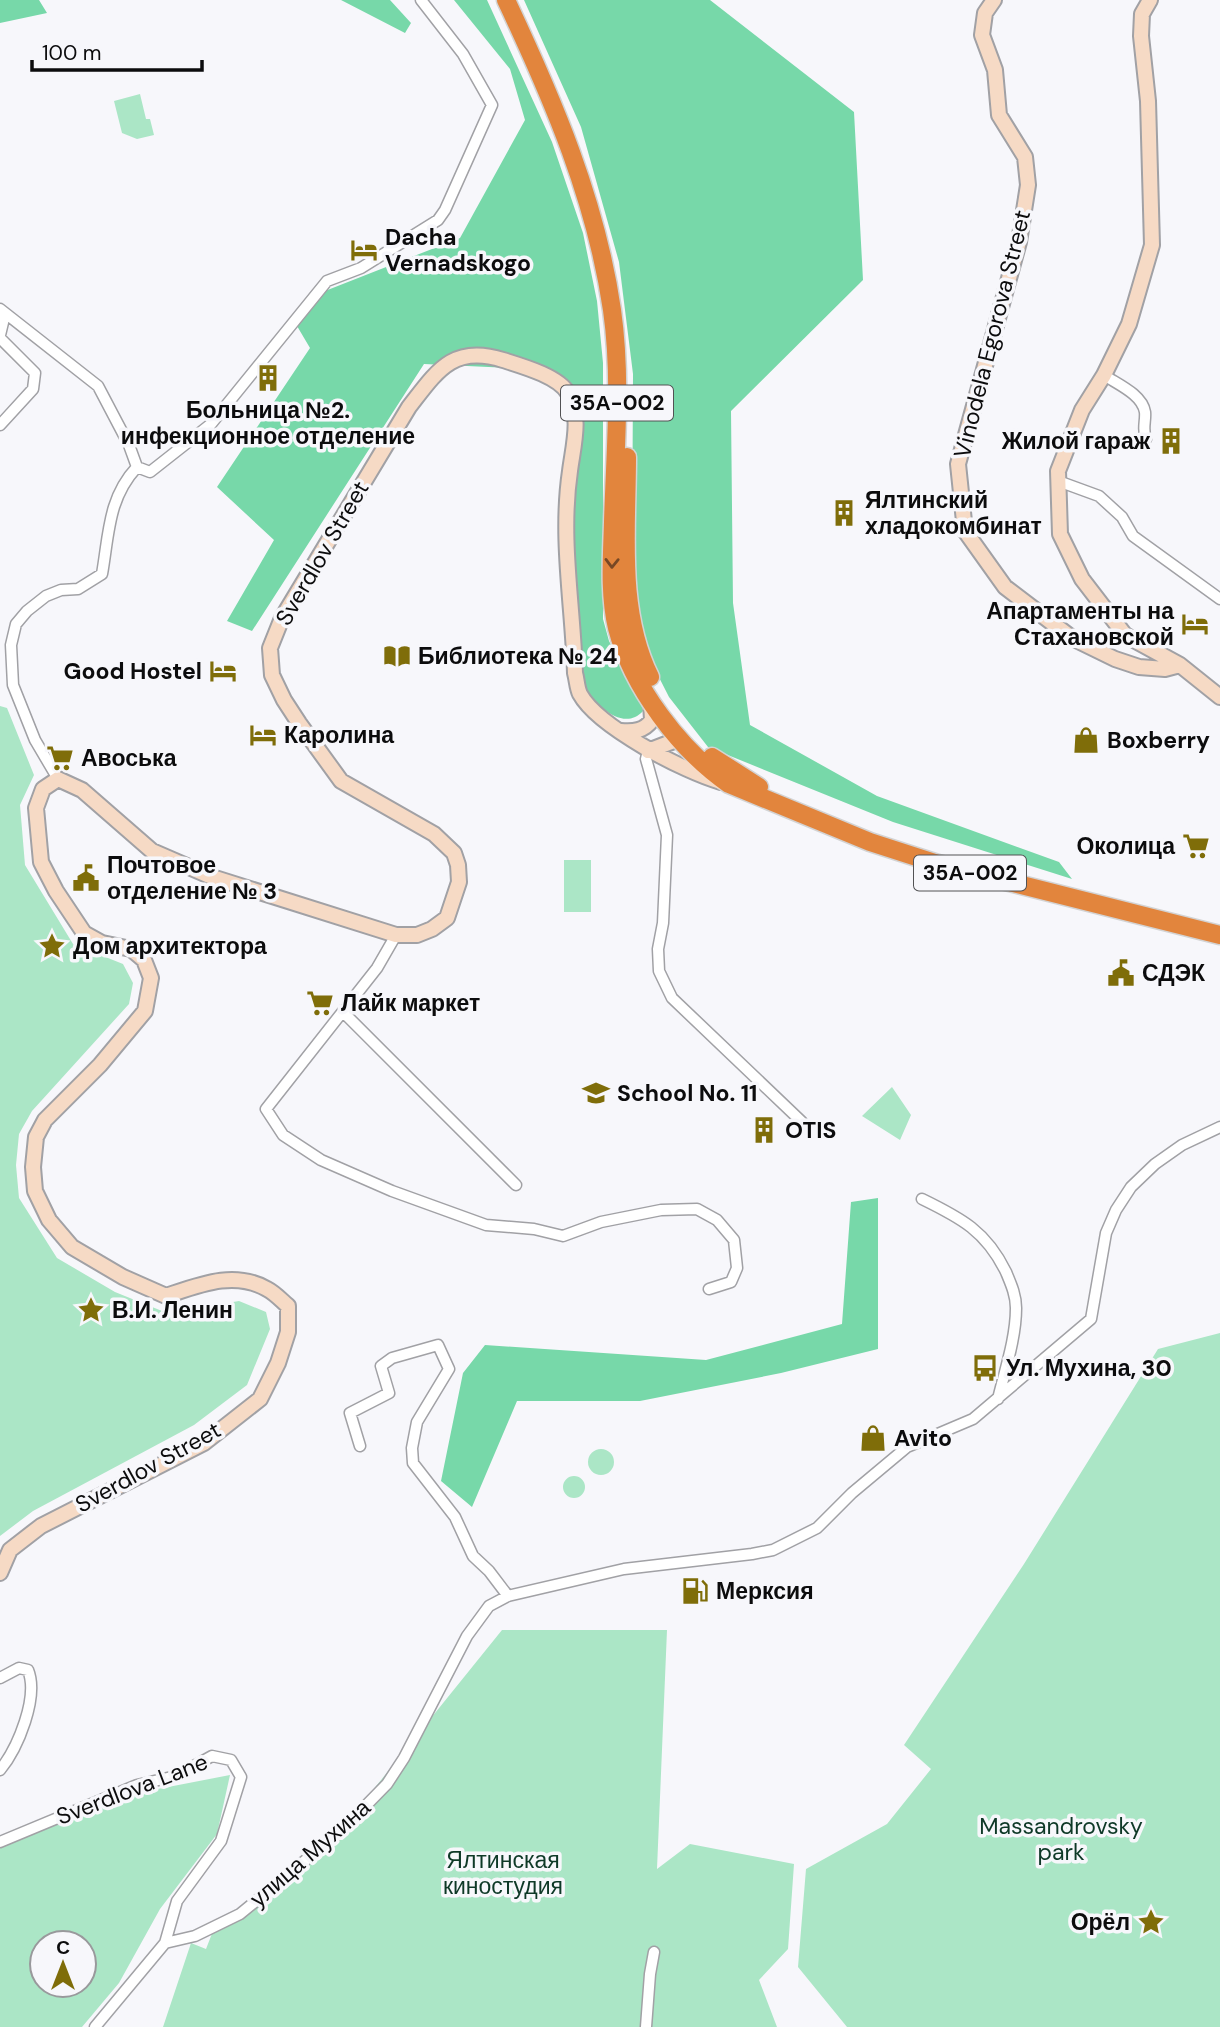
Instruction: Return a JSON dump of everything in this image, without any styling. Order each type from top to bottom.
[{"type":"highway","name":"35А-002","points":[[506,0],[569,142],[584,186],[601,252],[612,309],[615,345],[617,410],[612,598],[617,628],[628,660],[651,702],[716,776],[729,784],[870,842],[938,864],[1220,935]]},
{"type":"highway","name":"35А-002","points":[[517,0],[560,93],[578,140],[611,250],[626,342],[627,587],[633,635],[643,664],[684,738],[726,768],[769,793],[876,836],[988,870],[1220,926]]},
{"type":"main road","name":"Vinodela Egorova Street","points":[[994,0],[985,13],[982,35],[995,70],[999,115],[1025,157],[1028,185],[1018,242],[958,464],[965,531],[1005,587],[1072,638],[1115,659],[1139,667],[1165,669],[1180,665]]},
{"type":"main road","points":[[1150,0],[1142,14],[1141,36],[1148,101],[1152,245],[1129,324],[1104,375],[1082,410],[1058,471],[1060,534],[1082,579],[1125,635],[1180,665],[1220,697]]},
{"type":"main road","name":"Sverdlov Street","points":[[0,1573],[10,1550],[41,1527],[204,1443],[260,1399],[278,1363],[289,1323],[289,1306],[267,1288],[217,1279],[166,1296],[123,1277],[72,1247],[49,1220],[35,1191],[33,1167],[36,1137],[45,1120],[100,1066],[145,1011],[151,978],[144,960],[131,949],[102,943],[84,933],[56,891],[41,862],[36,808],[43,789],[58,779],[82,790],[152,851],[212,877],[396,935],[417,935],[432,929],[447,918],[458,882],[458,865],[454,853],[434,834],[341,781],[284,699],[272,676],[270,648],[282,618],[409,407],[430,380],[456,359],[474,354],[499,358],[534,370],[562,386],[574,407],[575,421],[567,495],[567,534],[575,673],[584,700],[648,751],[716,781],[729,784]]},
{"type":"main road","points":[[621,731],[631,732],[645,728],[652,720],[651,702]]},
{"type":"main road","points":[[648,751],[684,738]]},
{"type":"street","points":[[3,312],[98,386],[129,445],[137,467],[150,472],[211,424],[327,281],[362,268],[438,220],[445,210],[492,105],[463,54],[421,0]]},
{"type":"street","points":[[0,425],[33,389],[35,373],[0,336],[3,312]]},
{"type":"street","points":[[1104,375],[1138,398],[1145,411],[1143,431],[1146,439]]},
{"type":"street","points":[[58,779],[35,740],[13,685],[11,645],[16,624],[46,596],[61,590],[78,589],[102,574],[108,526],[123,482],[137,467]]},
{"type":"street","points":[[1058,481],[1099,496],[1122,517],[1133,536],[1220,599]]},
{"type":"street","points":[[648,751],[646,759],[667,835],[663,923],[658,949],[659,971],[672,998],[802,1122]]},
{"type":"street","points":[[396,935],[377,968],[266,1109],[283,1135],[321,1160],[392,1191],[486,1225],[534,1229],[563,1236],[601,1222],[661,1210],[697,1209],[717,1220],[734,1240],[737,1268],[731,1282],[709,1289]]},
{"type":"street","points":[[343,1012],[516,1185]]},
{"type":"street","points":[[360,1446],[350,1413],[389,1393],[381,1366],[392,1358],[439,1345],[449,1369],[417,1422],[412,1448],[413,1463],[454,1517],[473,1556],[489,1571],[508,1596],[624,1569],[773,1550],[817,1528],[852,1493],[907,1447],[973,1419],[1091,1318],[1106,1233],[1116,1210],[1131,1187],[1155,1164],[1182,1145],[1220,1127]]},
{"type":"street","points":[[922,1199],[956,1215],[983,1236],[999,1259],[1015,1293],[1014,1326],[998,1400]]},
{"type":"street","name":"улица Мухина","points":[[165,1943],[195,1936],[240,1914],[341,1831],[387,1784],[404,1758],[479,1617],[489,1606],[508,1596]]},
{"type":"street","points":[[0,1678],[19,1668],[28,1670],[33,1683],[21,1732],[0,1770]]},
{"type":"street","name":"Sverdlova Lane","points":[[0,1842],[137,1785],[176,1776],[212,1756],[231,1760],[241,1777],[221,1841],[177,1901],[165,1943]]},
{"type":"street","points":[[95,2027],[165,1943]]},
{"type":"street","points":[[646,2027],[654,1952]]},
{"type":"green space","points":[[0,0],[39,0],[47,13],[0,23]]},
{"type":"green space","points":[[341,0],[390,0],[411,23],[405,33]]},
{"type":"green space","points":[[454,0],[487,0],[552,142],[583,233],[597,301],[603,363],[603,619],[609,641],[643,711],[628,719],[611,714],[596,703],[585,689],[576,601],[571,505],[575,396],[567,379],[553,370],[424,364],[252,631],[227,621],[274,540],[217,487],[310,348],[297,326],[325,291],[460,238],[525,120],[510,69]]},
{"type":"green space","points":[[524,0],[710,0],[854,112],[863,280],[731,411],[733,603],[750,725],[877,796],[1059,862],[1072,879],[893,822],[708,747],[669,697],[642,644],[632,574],[633,374],[619,262],[581,127]]},
{"type":"green space","points":[[140,94],[146,119],[150,119],[154,135],[137,139],[122,133],[114,101]]},
{"type":"green space","points":[[0,706],[7,708],[34,775],[20,805],[25,865],[73,944],[123,964],[133,983],[129,1004],[32,1111],[19,1134],[16,1165],[19,1198],[57,1258],[115,1292],[167,1313],[239,1301],[266,1312],[270,1329],[247,1385],[194,1425],[33,1511],[0,1536]]},
{"type":"green space","points":[[564,860],[591,860],[591,912],[564,912]]},
{"type":"green space","points":[[892,1087],[911,1115],[900,1140],[862,1116]]},
{"type":"green space","points":[[878,1198],[878,1349],[781,1373],[640,1401],[517,1401],[472,1507],[441,1481],[463,1373],[485,1345],[706,1360],[842,1324],[851,1202]]},
{"type":"green space","name":"Massandrovsky park","points":[[1220,1333],[1220,2027],[847,2027],[798,1967],[806,1869],[887,1824],[931,1769],[904,1745],[1024,1564],[1158,1349]]},
{"type":"green space","points":[[601,1449],[611,1452],[614,1462],[611,1472],[601,1475],[591,1472],[588,1462],[591,1452]]},
{"type":"green space","points":[[570,1476],[578,1476],[585,1483],[585,1491],[578,1498],[570,1498],[563,1491],[563,1483]]},
{"type":"green space","name":"Ялтинская киностудия","points":[[502,1630],[667,1630],[657,1869],[690,1844],[794,1864],[788,1949],[759,1980],[777,2027],[163,2027],[191,1943],[206,1949],[213,1931],[331,1842]]},
{"type":"green space","points":[[230,1775],[217,1834],[160,1909],[119,1983],[82,2027],[0,2027],[0,1848],[132,1794]]},
{"type":"place","name":"Dacha Vernadskogo","points":[[364,250]]},
{"type":"place","name":"Больница №2. инфекционное отделение","points":[[268,378]]},
{"type":"place","name":"Жилой гараж","points":[[1171,441]]},
{"type":"place","name":"Ялтинский хладокомбинат","points":[[844,513]]},
{"type":"place","name":"Апартаменты на Стахановской","points":[[1195,624]]},
{"type":"place","name":"Библиотека № 24","points":[[397,656]]},
{"type":"place","name":"Good Hostel","points":[[223,671]]},
{"type":"place","name":"Каролина","points":[[263,735]]},
{"type":"place","name":"Boxberry","points":[[1086,740]]},
{"type":"place","name":"Авоська","points":[[60,758]]},
{"type":"place","name":"Околица","points":[[1196,846]]},
{"type":"place","name":"Почтовое отделение № 3","points":[[86,878]]},
{"type":"place","name":"Дом архитектора","points":[[52,946]]},
{"type":"place","name":"СДЭК","points":[[1121,973]]},
{"type":"place","name":"Лайк маркет","points":[[320,1003]]},
{"type":"place","name":"School No. 11","points":[[596,1093]]},
{"type":"place","name":"OTIS","points":[[764,1130]]},
{"type":"place","name":"В.И. Ленин","points":[[91,1310]]},
{"type":"place","name":"Ул. Мухина, 30","points":[[985,1368]]},
{"type":"place","name":"Avito","points":[[873,1438]]},
{"type":"place","name":"Мерксия","points":[[695,1591]]},
{"type":"place","name":"Орёл","points":[[1151,1922]]}]
